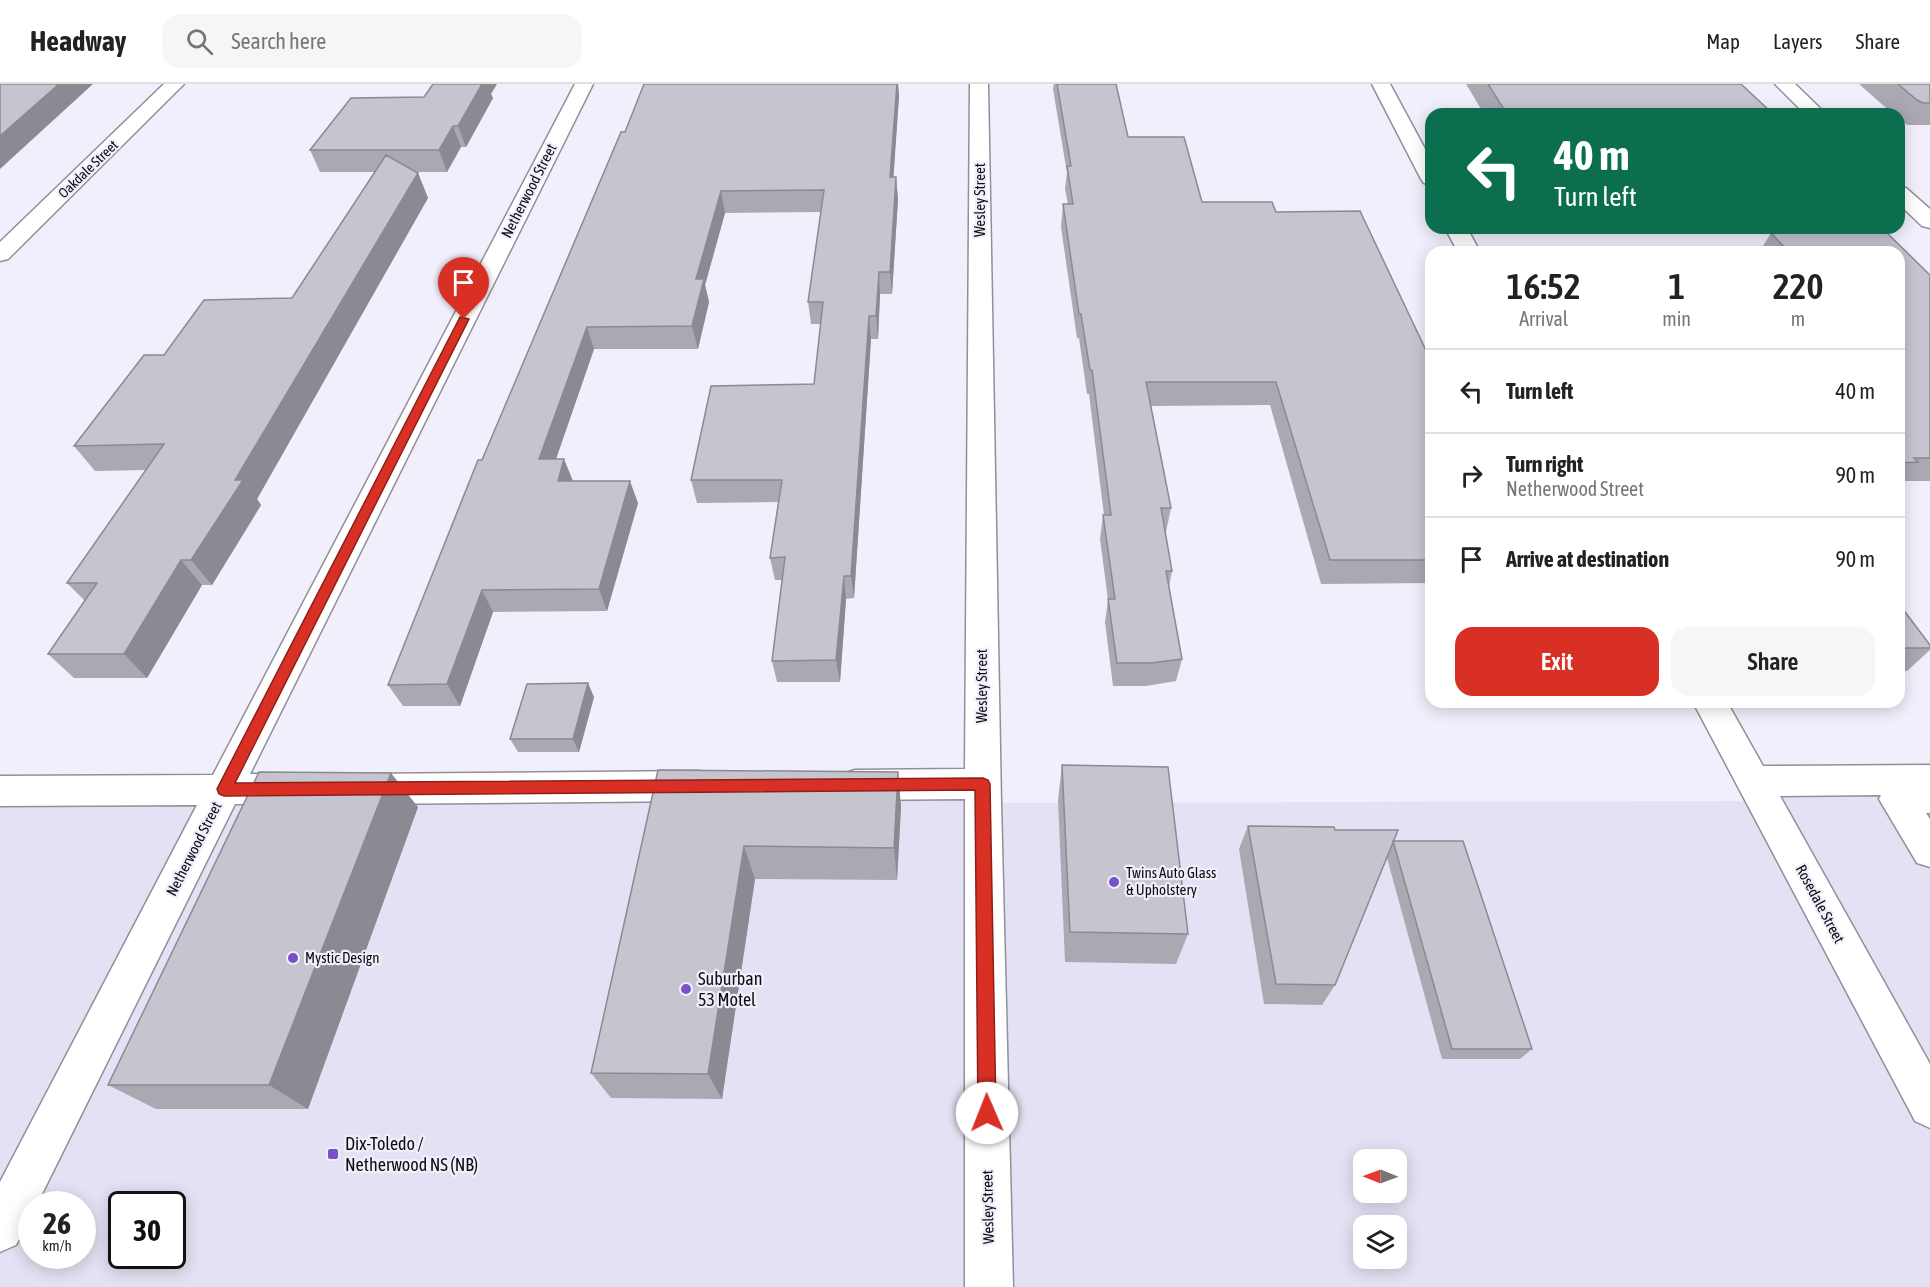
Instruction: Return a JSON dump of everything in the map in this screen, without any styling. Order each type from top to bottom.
[{"type":"street","name":"Oakdale Street","points":[[0,254],[175,84]]},
{"type":"street","name":"Netherwood Street","points":[[0,1229],[584,84]]},
{"type":"street","name":"Wesley Street","points":[[979,84],[983,784],[989,1287]]},
{"type":"street","points":[[1381,84],[1425,168]]},
{"type":"street","points":[[1784,84],[1810,108]]},
{"type":"street","points":[[1905,198],[1930,221]]},
{"type":"street","name":"Rosedale Street","points":[[1713,708],[1930,1106]]},
{"type":"street","points":[[1753,781],[1930,780]]},
{"type":"street","points":[[826,786],[983,784]]},
{"type":"street","points":[[0,791],[731,786]]},
{"type":"street","points":[[1930,798],[1897,799],[1930,851]]},
{"type":"shaded area","points":[[1930,780],[1930,1287],[0,1287],[0,791],[983,784],[983,803],[1764,801],[1753,781]]},
{"type":"building","points":[[0,84],[59,84],[0,136]]},
{"type":"building","points":[[433,84],[482,84],[458,126],[453,126],[439,150],[310,150],[351,98],[424,97]]},
{"type":"building","points":[[644,84],[897,84],[890,177],[896,177],[890,272],[879,272],[876,316],[869,316],[851,576],[844,576],[836,660],[772,661],[785,557],[770,558],[782,480],[691,480],[711,386],[814,384],[823,302],[808,302],[824,190],[721,191],[696,279],[704,279],[692,326],[587,327],[539,459],[564,459],[558,481],[630,481],[599,589],[482,590],[447,684],[388,685],[478,460],[482,460],[621,132],[625,132]]},
{"type":"building","points":[[1057,84],[1116,84],[1128,137],[1184,137],[1202,202],[1272,202],[1276,212],[1360,211],[1425,348],[1425,560],[1330,560],[1276,382],[1146,382],[1171,508],[1161,508],[1172,571],[1166,571],[1182,659],[1151,663],[1117,663],[1108,599],[1115,599],[1103,515],[1111,515],[1092,370],[1090,370],[1081,314],[1079,314],[1063,204],[1073,204],[1067,166],[1071,166]]},
{"type":"building","points":[[1488,84],[1741,84],[1767,108],[1503,108]]},
{"type":"building","points":[[1898,84],[1930,84],[1930,103],[1917,100]]},
{"type":"building","points":[[386,155],[418,173],[235,480],[243,480],[191,560],[181,560],[124,654],[48,654],[97,583],[67,583],[164,444],[74,446],[144,355],[164,355],[204,300],[292,298]]},
{"type":"building","points":[[1772,234],[1888,234],[1900,246],[1783,246]]},
{"type":"building","points":[[1905,251],[1930,275],[1930,458],[1914,458],[1918,462],[1905,463]]},
{"type":"building","points":[[1905,612],[1930,645],[1930,648],[1905,648]]},
{"type":"building","points":[[588,683],[573,739],[510,739],[527,684]]},
{"type":"building","name":"Twins Auto Glass & Upholstery","points":[[1062,765],[1168,767],[1188,934],[1070,932]]},
{"type":"building","name":"Suburban 53 Motel","points":[[658,770],[898,772],[894,848],[744,846],[708,1074],[591,1073]]},
{"type":"building","points":[[259,772],[391,773],[269,1085],[108,1085]]},
{"type":"building","points":[[1248,826],[1398,830],[1335,985],[1276,984]]},
{"type":"building","points":[[1393,841],[1463,841],[1532,1049],[1452,1049]]},
{"type":"place","name":"Twins Auto Glass & Upholstery","points":[[1114,882]]},
{"type":"place","name":"Mystic Design","points":[[293,958]]},
{"type":"place","name":"Suburban 53 Motel","points":[[686,989]]},
{"type":"place","name":"Dix-Toledo / Netherwood NS (NB)","points":[[333,1154]]},
{"type":"route","points":[[464,319],[224,789],[983,784],[987,1113]]}]
